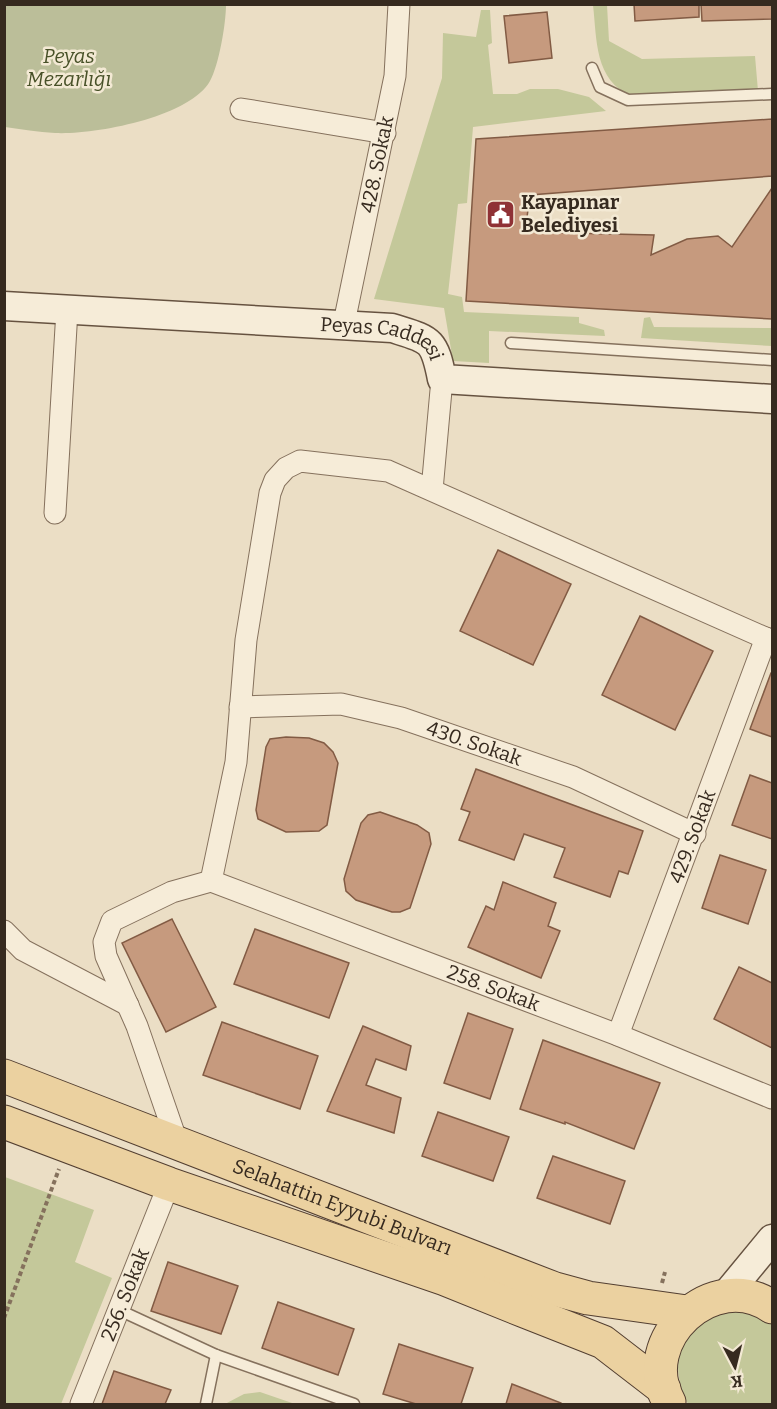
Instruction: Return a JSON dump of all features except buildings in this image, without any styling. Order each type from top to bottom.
[{"type":"main road","name":"Selahattin Eyyubi Bulvarı","points":[[4,1076],[555,1289],[626,1304],[687,1312]]},
{"type":"main road","name":"Selahattin Eyyubi Bulvarı","points":[[4,1122],[169,1184],[445,1280],[603,1342],[668,1399]]},
{"type":"main road","points":[[668,1399],[661,1368],[664,1347],[673,1328],[687,1312],[705,1301],[725,1296],[746,1296],[772,1307]]},
{"type":"main road","points":[[603,1342],[618,1338],[626,1331],[628,1319],[626,1304]]},
{"type":"street","name":"428. Sokak","points":[[344,323],[395,76],[399,4]]},
{"type":"street","points":[[241,109],[385,133]]},
{"type":"street","name":"Peyas Caddesi","points":[[4,306],[344,323],[392,328],[428,339],[437,354],[442,379],[772,399]]},
{"type":"street","points":[[55,513],[67,310]]},
{"type":"street","points":[[432,490],[442,379]]},
{"type":"street","points":[[177,1142],[128,1005],[106,956],[104,942],[112,921],[172,892],[211,881],[236,762],[246,640],[270,493],[275,480],[286,468],[300,461],[388,471],[769,640]]},
{"type":"street","name":"429. Sokak","points":[[618,1035],[769,640]]},
{"type":"street","name":"430. Sokak","points":[[240,707],[341,704],[402,718],[573,777],[695,834]]},
{"type":"street","name":"258. Sokak","points":[[211,881],[618,1035],[772,1098]]},
{"type":"street","points":[[4,931],[23,950],[128,1005]]},
{"type":"street","name":"256. Sokak","points":[[81,1404],[169,1184]]},
{"type":"street","points":[[725,1296],[772,1239]]},
{"type":"lane","points":[[592,68],[600,87],[628,100],[772,94]]},
{"type":"lane","points":[[511,343],[772,360]]},
{"type":"lane","points":[[119,1310],[216,1355],[354,1404]]},
{"type":"lane","points":[[206,1404],[216,1355]]},
{"type":"path","points":[[4,1318],[68,1146]]},
{"type":"green space","name":"Peyas Mezarlığı","points":[[5,4],[226,5],[216,65],[210,81],[199,94],[183,105],[140,121],[93,131],[55,133],[5,127]]},
{"type":"green space","points":[[593,5],[607,5],[609,41],[642,59],[755,56],[758,91],[632,96],[610,80],[604,70],[597,45]]},
{"type":"green space","points":[[481,10],[490,10],[492,43],[488,45],[493,94],[517,94],[530,89],[558,89],[589,97],[606,111],[473,127],[467,203],[458,204],[448,294],[462,297],[464,312],[579,317],[579,323],[604,330],[605,336],[489,331],[489,363],[453,361],[444,308],[374,299],[442,78],[443,33],[476,37]]},
{"type":"green space","points":[[650,317],[654,327],[772,328],[772,346],[641,338],[644,318]]},
{"type":"green space","points":[[5,1177],[94,1210],[75,1262],[112,1278],[61,1404],[5,1404]]},
{"type":"green space","points":[[746,1310],[772,1323],[772,1404],[688,1404],[681,1386],[678,1368],[680,1353],[686,1339],[696,1327],[709,1318]]},
{"type":"green space","points":[[260,1392],[295,1404],[225,1404],[244,1394]]},
{"type":"place","name":"Kayapınar Belediyesi","points":[[500,214]]}]
